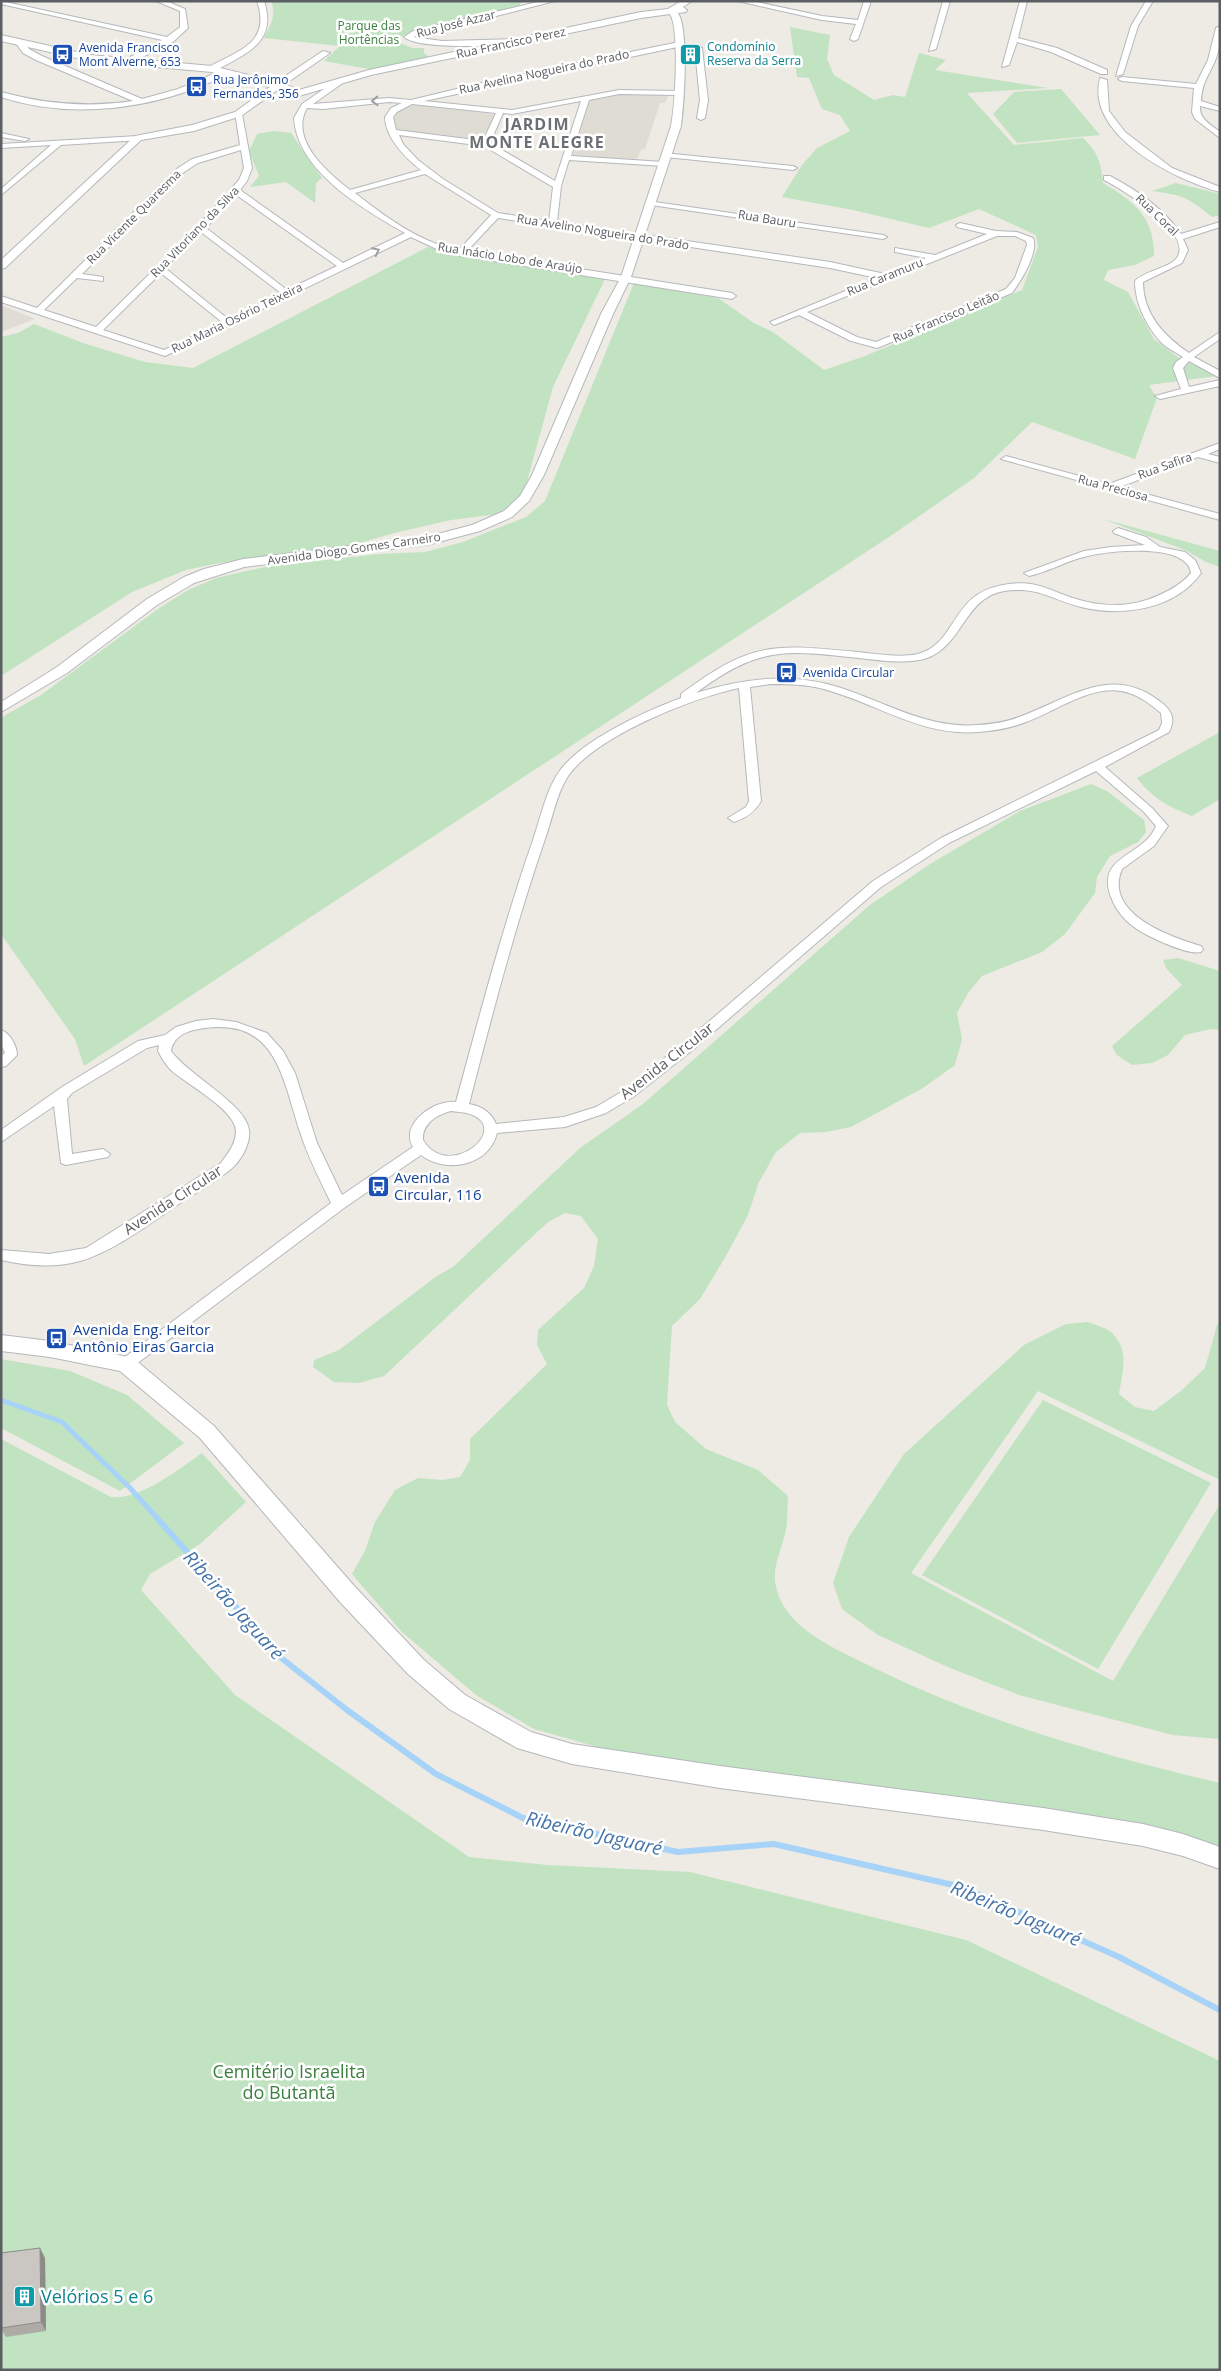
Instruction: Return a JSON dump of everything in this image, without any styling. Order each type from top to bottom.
[{"type":"main road","points":[[1,1343],[50,1349],[126,1364],[207,1432],[348,1595],[416,1667],[457,1702],[525,1741],[572,1754],[720,1777],[1043,1819],[1143,1835],[1183,1845],[1220,1858]]},
{"type":"street","points":[[128,62],[170,40],[184,28],[185,12],[178,6],[159,1]]},
{"type":"street","points":[[212,69],[242,51],[260,34],[265,21],[260,1]]},
{"type":"street","points":[[532,3],[552,1]]},
{"type":"street","points":[[678,20],[672,10],[688,1]]},
{"type":"street","points":[[678,20],[683,10],[699,1]]},
{"type":"street","points":[[741,1],[822,18],[860,22]]},
{"type":"street","points":[[782,10],[786,1]]},
{"type":"street","points":[[854,40],[868,1]]},
{"type":"street","points":[[932,50],[947,1]]},
{"type":"street","points":[[1005,65],[1024,1]]},
{"type":"street","points":[[1014,39],[1054,50],[1116,81],[1121,76],[1120,64],[1142,11],[1150,1]]},
{"type":"street","points":[[1,2],[170,40]]},
{"type":"street","name":"Rua José Azzar","points":[[525,41],[428,43],[413,41],[408,37],[416,33],[532,3]]},
{"type":"street","name":"Rua Francisco Perez","points":[[299,93],[369,73],[641,15],[683,10]]},
{"type":"street","name":"Avenida Diogo Gomes Carneiro","points":[[1,708],[62,670],[152,602],[189,580],[209,572],[243,563],[431,540],[476,528],[508,514],[525,498],[538,475],[607,314],[626,277],[676,126],[679,93],[678,20]]},
{"type":"street","points":[[1220,28],[1216,62],[1198,86],[1196,102],[1196,112],[1199,119],[1220,136]]},
{"type":"street","points":[[1,40],[71,54],[128,62],[212,69],[278,85],[299,93],[308,104],[323,107],[372,100],[411,102],[500,112],[538,109],[619,92],[679,93]]},
{"type":"street","points":[[16,42],[26,51],[39,58],[140,101]]},
{"type":"street","points":[[679,46],[698,48],[704,100],[701,118]]},
{"type":"street","name":"Rua Avelina Nogueira do Prado","points":[[411,102],[490,83],[679,46]]},
{"type":"street","points":[[1,146],[138,138],[194,128],[238,114],[326,54]]},
{"type":"street","points":[[1104,75],[1120,64]]},
{"type":"street","points":[[1,94],[20,102],[55,106],[140,101],[172,94],[226,72]]},
{"type":"street","points":[[1104,75],[1105,111],[1113,124],[1156,162],[1179,175],[1220,190]]},
{"type":"street","points":[[1121,76],[1198,86]]},
{"type":"street","name":"Rua Francisco Perez","points":[[308,104],[340,82]]},
{"type":"street","points":[[1105,101],[1112,88]]},
{"type":"street","points":[[553,224],[557,186],[586,98]]},
{"type":"street","points":[[411,102],[392,112],[390,123],[393,132],[486,144],[557,186]]},
{"type":"street","points":[[528,102],[538,109]]},
{"type":"street","points":[[1196,102],[1220,109]]},
{"type":"street","name":"Rua Inácio Lobo de Araújo","points":[[308,104],[298,118],[302,142],[321,169],[410,234],[433,246],[461,253],[626,277],[732,296]]},
{"type":"street","points":[[486,144],[500,112]]},
{"type":"street","name":"Rua Vitoriano da Silva","points":[[97,331],[161,269],[236,191],[247,175],[248,168],[242,147],[238,114]]},
{"type":"street","name":"Rua Avelino Nogueira do Prado","points":[[393,132],[407,154],[426,171],[496,215],[830,265],[886,276]]},
{"type":"street","points":[[1,135],[51,142]]},
{"type":"street","points":[[1,266],[138,138]]},
{"type":"street","points":[[1,194],[61,141]]},
{"type":"street","name":"Rua Vicente Quaresma","points":[[39,311],[181,170],[196,162],[242,147]]},
{"type":"street","points":[[567,158],[665,160],[794,168]]},
{"type":"street","points":[[350,192],[426,171]]},
{"type":"street","name":"Rua Coral","points":[[1107,178],[1140,196],[1180,237],[1184,250],[1182,257],[1177,262],[1143,278],[1137,284],[1145,311],[1153,326],[1164,340],[1190,356]]},
{"type":"street","points":[[236,191],[343,267]]},
{"type":"street","name":"Rua Bauru","points":[[650,203],[883,237]]},
{"type":"street","points":[[461,253],[496,215]]},
{"type":"street","points":[[1180,237],[1220,224]]},
{"type":"street","points":[[960,225],[996,233]]},
{"type":"street","points":[[200,228],[287,294]]},
{"type":"street","name":"Rua Caramuru","points":[[774,322],[996,233]]},
{"type":"street","name":"Rua Francisco Leitão","points":[[800,312],[862,342],[873,345],[884,343],[1009,291],[1019,278],[1031,245],[1030,240],[1022,236],[996,233]]},
{"type":"street","name":"Rua Maria Osório Teixeira","points":[[1,299],[164,353],[410,234]]},
{"type":"street","points":[[898,250],[935,257]]},
{"type":"street","points":[[161,269],[227,322]]},
{"type":"street","points":[[75,275],[100,278]]},
{"type":"street","points":[[1186,390],[1178,368],[1179,364],[1220,335]]},
{"type":"street","points":[[1190,356],[1201,366],[1220,375]]},
{"type":"street","points":[[1160,396],[1220,384]]},
{"type":"street","name":"Rua Safira","points":[[1110,486],[1220,446]]},
{"type":"street","points":[[1197,454],[1220,460]]},
{"type":"street","name":"Rua Preciosa","points":[[1006,459],[1220,517]]},
{"type":"street","points":[[1118,531],[1142,539],[1158,549]]},
{"type":"street","name":"Avenida Circular","points":[[462,1106],[524,881],[563,774],[575,760],[591,748],[674,703],[723,669],[754,655],[775,650],[897,659],[924,656],[944,645],[964,611],[973,601],[992,590],[1018,586],[1035,587],[1092,606],[1113,609],[1144,606],[1178,589],[1192,580],[1196,573],[1192,562],[1187,558],[1177,553],[1158,549],[1110,550],[1083,554],[1029,573]]},
{"type":"street","name":"Avenida Circular","points":[[492,1129],[565,1122],[601,1110],[628,1094],[690,1045],[898,868],[978,823],[1162,732],[1168,723],[1166,712],[1149,698],[1137,693],[1104,687],[1086,691],[1027,718],[1011,723],[967,729],[949,728],[913,719],[825,686],[809,682],[791,681],[744,685],[674,703]]},
{"type":"street","points":[[734,818],[751,809],[755,801],[744,685]]},
{"type":"street","points":[[1096,766],[1148,810],[1162,826],[1160,833],[1152,842],[1118,866],[1113,882],[1116,899],[1124,912],[1146,929],[1164,938],[1197,949]]},
{"type":"street","points":[[1,1137],[64,1093],[143,1044],[168,1039],[181,1030],[193,1026],[213,1024],[251,1030],[271,1043],[287,1072],[308,1136],[339,1204]]},
{"type":"street","points":[[1,1034],[11,1048],[10,1055],[1,1063]]},
{"type":"street","name":"Avenida Circular","points":[[1,1255],[12,1258],[44,1259],[79,1256],[104,1244],[148,1218],[226,1166],[236,1156],[243,1142],[241,1123],[224,1104],[170,1060],[164,1051],[168,1039]]},
{"type":"street","points":[[64,1093],[60,1098],[66,1160],[103,1154]]},
{"type":"street","points":[[462,1106],[483,1114],[489,1121],[492,1129],[487,1146],[467,1158],[441,1158],[430,1154],[422,1148],[417,1140],[416,1131],[420,1122],[438,1109],[462,1106]]},
{"type":"street","points":[[126,1364],[339,1204],[422,1148]]},
{"type":"shaded area","points":[[633,93],[651,93],[668,96],[665,103],[660,103],[645,149],[641,150],[636,161],[572,158],[588,101]]},
{"type":"shaded area","points":[[418,105],[495,115],[481,141],[397,131],[392,125],[394,112],[408,106]]},
{"type":"shaded area","points":[[1,305],[35,319],[1,332]]},
{"type":"green space","name":"Parque das Hortências","points":[[271,1],[522,1],[518,7],[402,36],[399,39],[402,44],[413,48],[424,48],[424,53],[431,58],[374,70],[324,61],[340,46],[264,38],[273,16]]},
{"type":"green space","points":[[790,27],[830,35],[827,59],[834,75],[874,100],[893,95],[905,97],[919,53],[946,60],[935,70],[1048,88],[967,93],[1014,145],[1083,138],[1088,143],[1098,158],[1103,183],[1133,204],[1140,212],[1151,231],[1153,242],[1154,256],[1135,265],[1108,270],[1104,280],[1128,292],[1154,339],[1179,358],[1217,376],[1149,385],[1157,398],[1135,459],[1032,422],[974,478],[895,533],[84,1066],[75,1039],[1,934],[1,719],[4,716],[41,695],[158,609],[188,590],[216,578],[265,567],[378,554],[425,552],[463,542],[526,517],[545,501],[634,283],[718,298],[754,323],[773,332],[824,370],[865,356],[1022,290],[1038,247],[1036,235],[979,209],[929,228],[853,210],[782,197],[802,165],[817,148],[850,131],[840,115],[822,109],[809,78],[797,77]]},
{"type":"green space","points":[[1061,89],[1100,135],[1017,143],[993,114],[1014,92]]},
{"type":"green space","points":[[274,131],[291,133],[322,178],[316,183],[315,203],[286,182],[250,187],[259,176],[249,151],[257,134]]},
{"type":"green space","points":[[1176,183],[1220,194],[1220,215],[1212,217],[1197,205],[1184,198],[1152,191]]},
{"type":"green space","points":[[428,247],[455,255],[606,277],[553,387],[523,496],[498,514],[451,520],[349,546],[219,563],[186,570],[132,592],[1,676],[1,337],[18,333],[34,324],[83,343],[145,362],[193,368]]},
{"type":"green space","points":[[1103,519],[1220,551],[1220,567],[1206,562],[1185,550]]},
{"type":"green space","points":[[1220,732],[1220,799],[1192,816],[1162,801],[1148,791],[1137,778]]},
{"type":"green space","points":[[1091,784],[1107,791],[1144,820],[1146,832],[1138,842],[1110,856],[1097,877],[1095,893],[1065,934],[1042,952],[982,976],[968,993],[957,1013],[962,1039],[955,1065],[923,1088],[851,1127],[826,1132],[800,1133],[776,1152],[759,1182],[748,1215],[726,1256],[700,1299],[672,1326],[667,1405],[675,1422],[706,1449],[758,1470],[788,1496],[786,1530],[776,1564],[775,1580],[780,1599],[787,1611],[806,1630],[842,1652],[908,1684],[995,1719],[1129,1760],[1220,1783],[1220,1847],[1156,1826],[966,1805],[612,1751],[534,1729],[476,1695],[402,1632],[352,1574],[365,1551],[375,1522],[395,1490],[418,1478],[443,1480],[460,1477],[470,1460],[470,1439],[547,1364],[537,1345],[538,1330],[584,1288],[594,1266],[598,1239],[581,1216],[565,1213],[548,1222],[384,1376],[359,1383],[334,1382],[313,1367],[314,1360],[339,1350],[437,1276],[453,1267],[580,1148],[643,1104],[870,905],[930,864],[1020,811]]},
{"type":"green space","points":[[1178,958],[1220,971],[1220,1030],[1211,1029],[1185,1035],[1168,1055],[1152,1063],[1132,1065],[1117,1055],[1112,1046],[1182,985],[1166,968],[1163,960]]},
{"type":"green space","points":[[1088,1322],[1111,1332],[1122,1348],[1124,1363],[1119,1394],[1135,1407],[1154,1411],[1182,1390],[1205,1368],[1217,1325],[1220,1322],[1220,1480],[1038,1391],[911,1573],[1113,1681],[1220,1504],[1220,1739],[1173,1735],[1019,1695],[950,1668],[878,1635],[842,1609],[833,1583],[849,1537],[904,1454],[1024,1345],[1066,1324]]},
{"type":"green space","points":[[1,1359],[70,1371],[127,1395],[184,1443],[120,1491],[1,1428]]},
{"type":"green space","points":[[1043,1400],[1211,1483],[1098,1669],[922,1575]]},
{"type":"green space","name":"Cemitério Israelita do Butantã","points":[[1,1439],[111,1497],[122,1497],[146,1489],[202,1453],[246,1502],[200,1544],[150,1574],[141,1590],[235,1695],[469,1857],[548,1865],[690,1872],[966,1940],[1220,2061],[1220,2370],[1,2370]]},
{"type":"building","name":"Velórios 5 e 6","points":[[40,2248],[41,2322],[1,2328],[1,2253]]},
{"type":"waterway","name":"Ribeirão Jaguaré","points":[[1,1400],[62,1422],[130,1488],[158,1519]]},
{"type":"waterway","name":"Ribeirão Jaguaré","points":[[157,1518],[280,1657],[347,1710],[436,1774],[523,1818],[678,1852],[774,1844],[962,1887],[1119,1957],[1220,2010]]},
{"type":"place","name":"Condomínio Reserva da Serra","points":[[691,54]]},
{"type":"place","name":"Avenida Francisco Mont Alverne, 653","points":[[63,55]]},
{"type":"place","name":"Rua Jerônimo Fernandes, 356","points":[[197,87]]},
{"type":"place","name":"Avenida Circular","points":[[787,673]]},
{"type":"place","name":"Avenida Circular, 116","points":[[378,1187]]},
{"type":"place","name":"Avenida Eng. Heitor Antônio Eiras Garcia","points":[[57,1339]]},
{"type":"place","name":"Velórios 5 e 6","points":[[25,2297]]},
{"type":"district","name":"JARDIM MONTE ALEGRE","points":[[537,133]]}]
